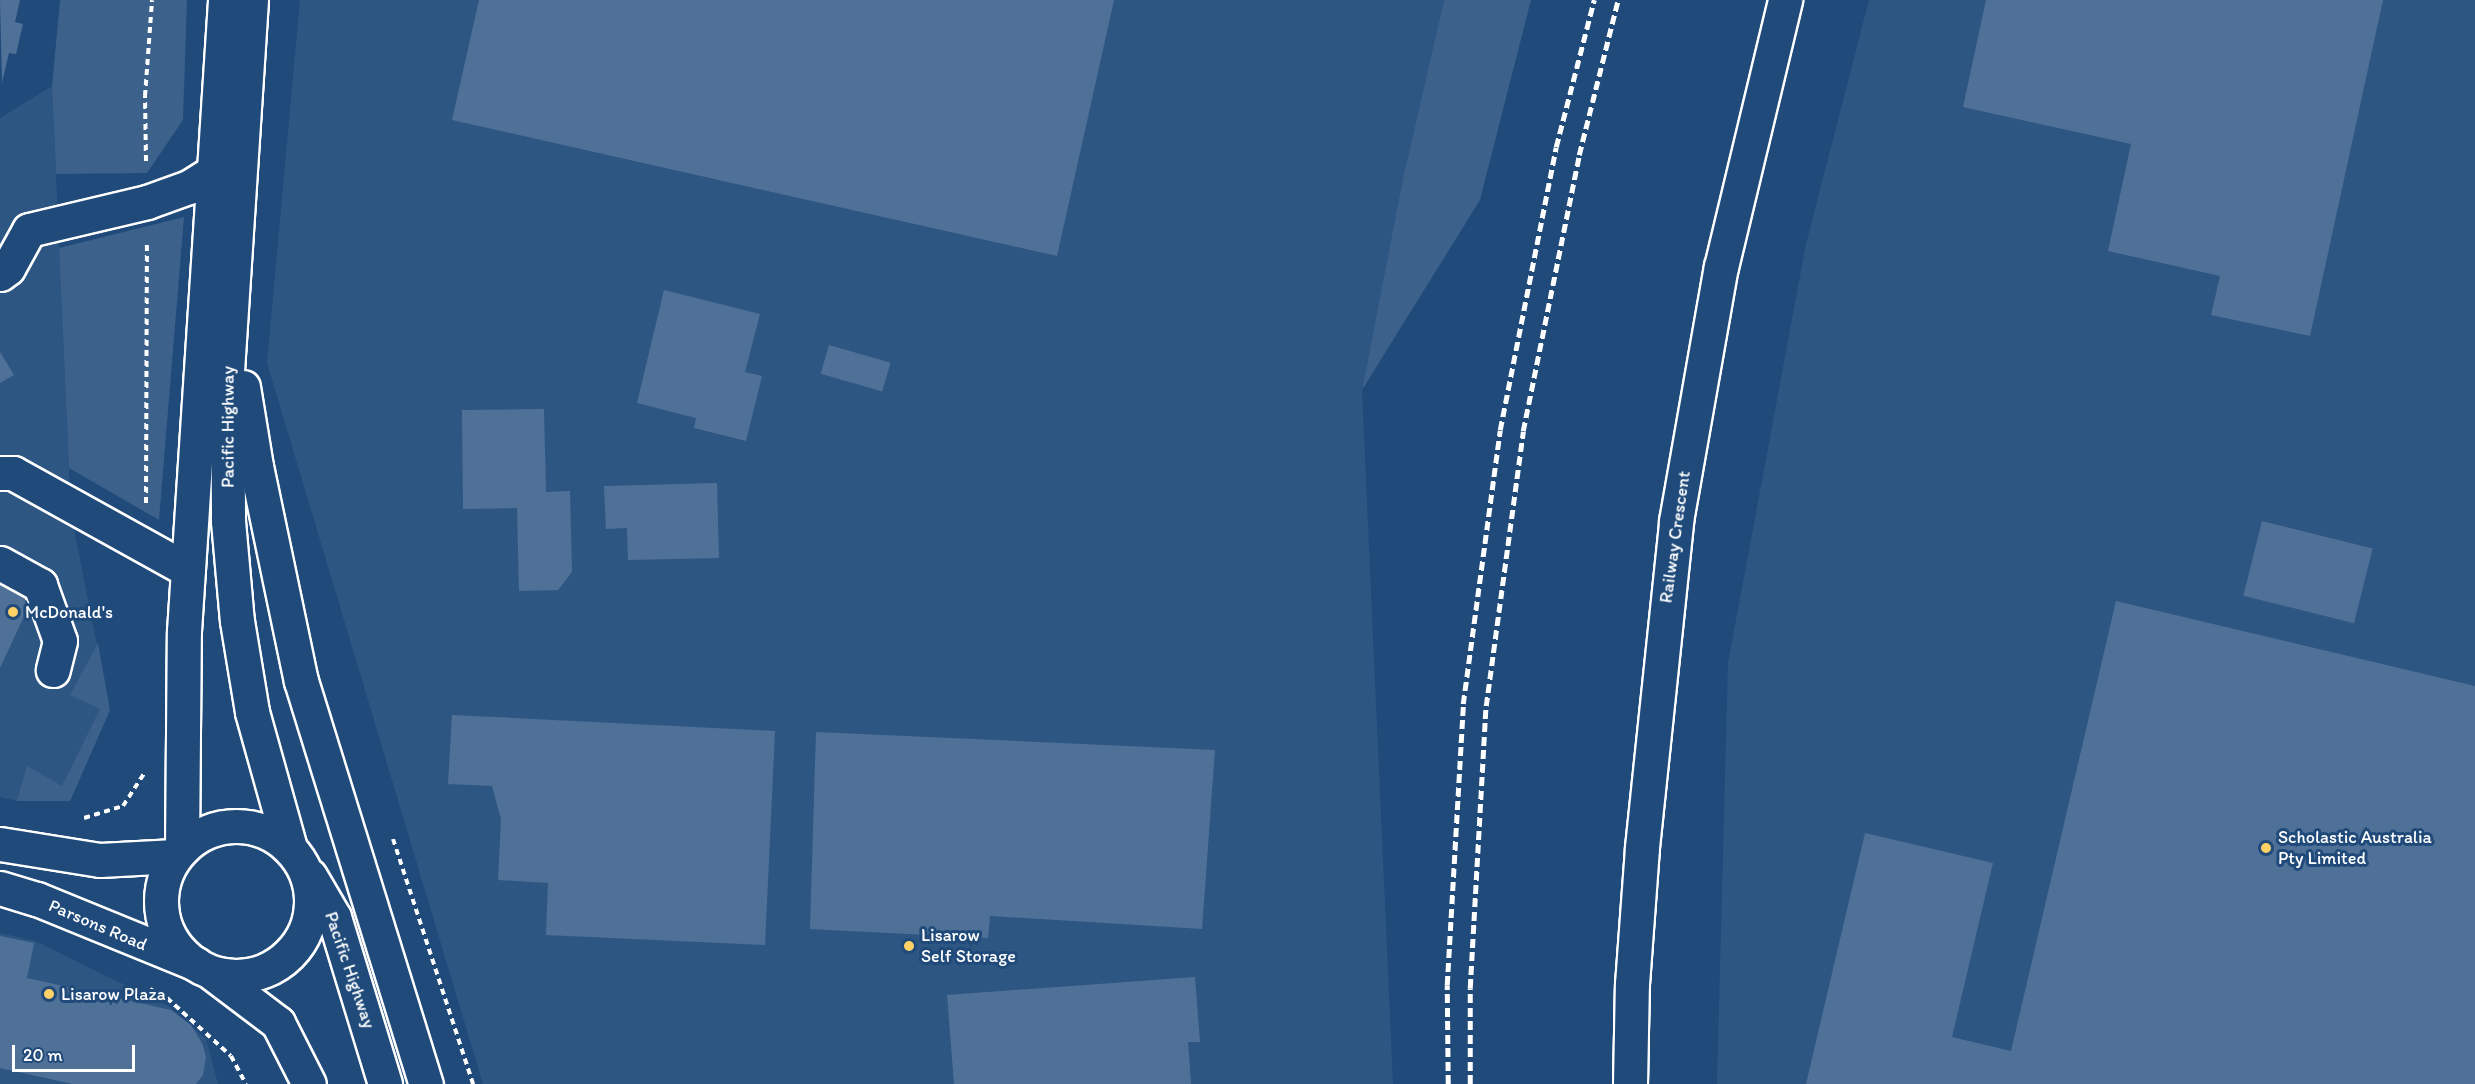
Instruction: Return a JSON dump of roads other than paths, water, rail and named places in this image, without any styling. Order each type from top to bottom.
[{"type":"main road","name":"Pacific Highway","points":[[179,852],[188,570],[225,0]]},
{"type":"main road","name":"Pacific Highway","points":[[251,0],[226,433],[233,584],[252,712],[295,855],[334,917],[385,1084]]},
{"type":"main road","name":"Railway Crescent","points":[[1629,1084],[1632,984],[1642,847],[1676,521],[1721,267],[1785,0]]},
{"type":"main road","points":[[0,274],[8,268],[29,230],[147,202],[189,187],[215,171]]},
{"type":"main road","points":[[234,278],[251,441],[301,681],[426,1084]]},
{"type":"main road","points":[[0,473],[13,473],[146,544],[188,570]]},
{"type":"main road","points":[[0,563],[40,585],[60,641],[53,670]]},
{"type":"main road","points":[[202,968],[249,975],[269,969],[293,949],[308,922],[312,902],[295,855],[277,837],[245,825],[211,829],[179,852],[162,888],[163,915],[172,939],[202,968],[278,1023],[309,1084]]},
{"type":"main road","points":[[0,844],[100,860],[179,852]]},
{"type":"main road","name":"Parsons Road","points":[[0,888],[37,899],[202,968]]},
{"type":"railway","points":[[1448,1084],[1447,985],[1463,704],[1500,430],[1556,147],[1594,0]]},
{"type":"railway","points":[[1470,1084],[1470,988],[1486,706],[1523,431],[1579,155],[1618,0]]},
{"type":"place","name":"McDonald's","points":[[13,612]]},
{"type":"place","name":"Scholastic Australia Pty Limited","points":[[2266,848]]},
{"type":"place","name":"Lisarow Self Storage","points":[[909,946]]},
{"type":"place","name":"Lisarow Plaza","points":[[49,994]]}]
